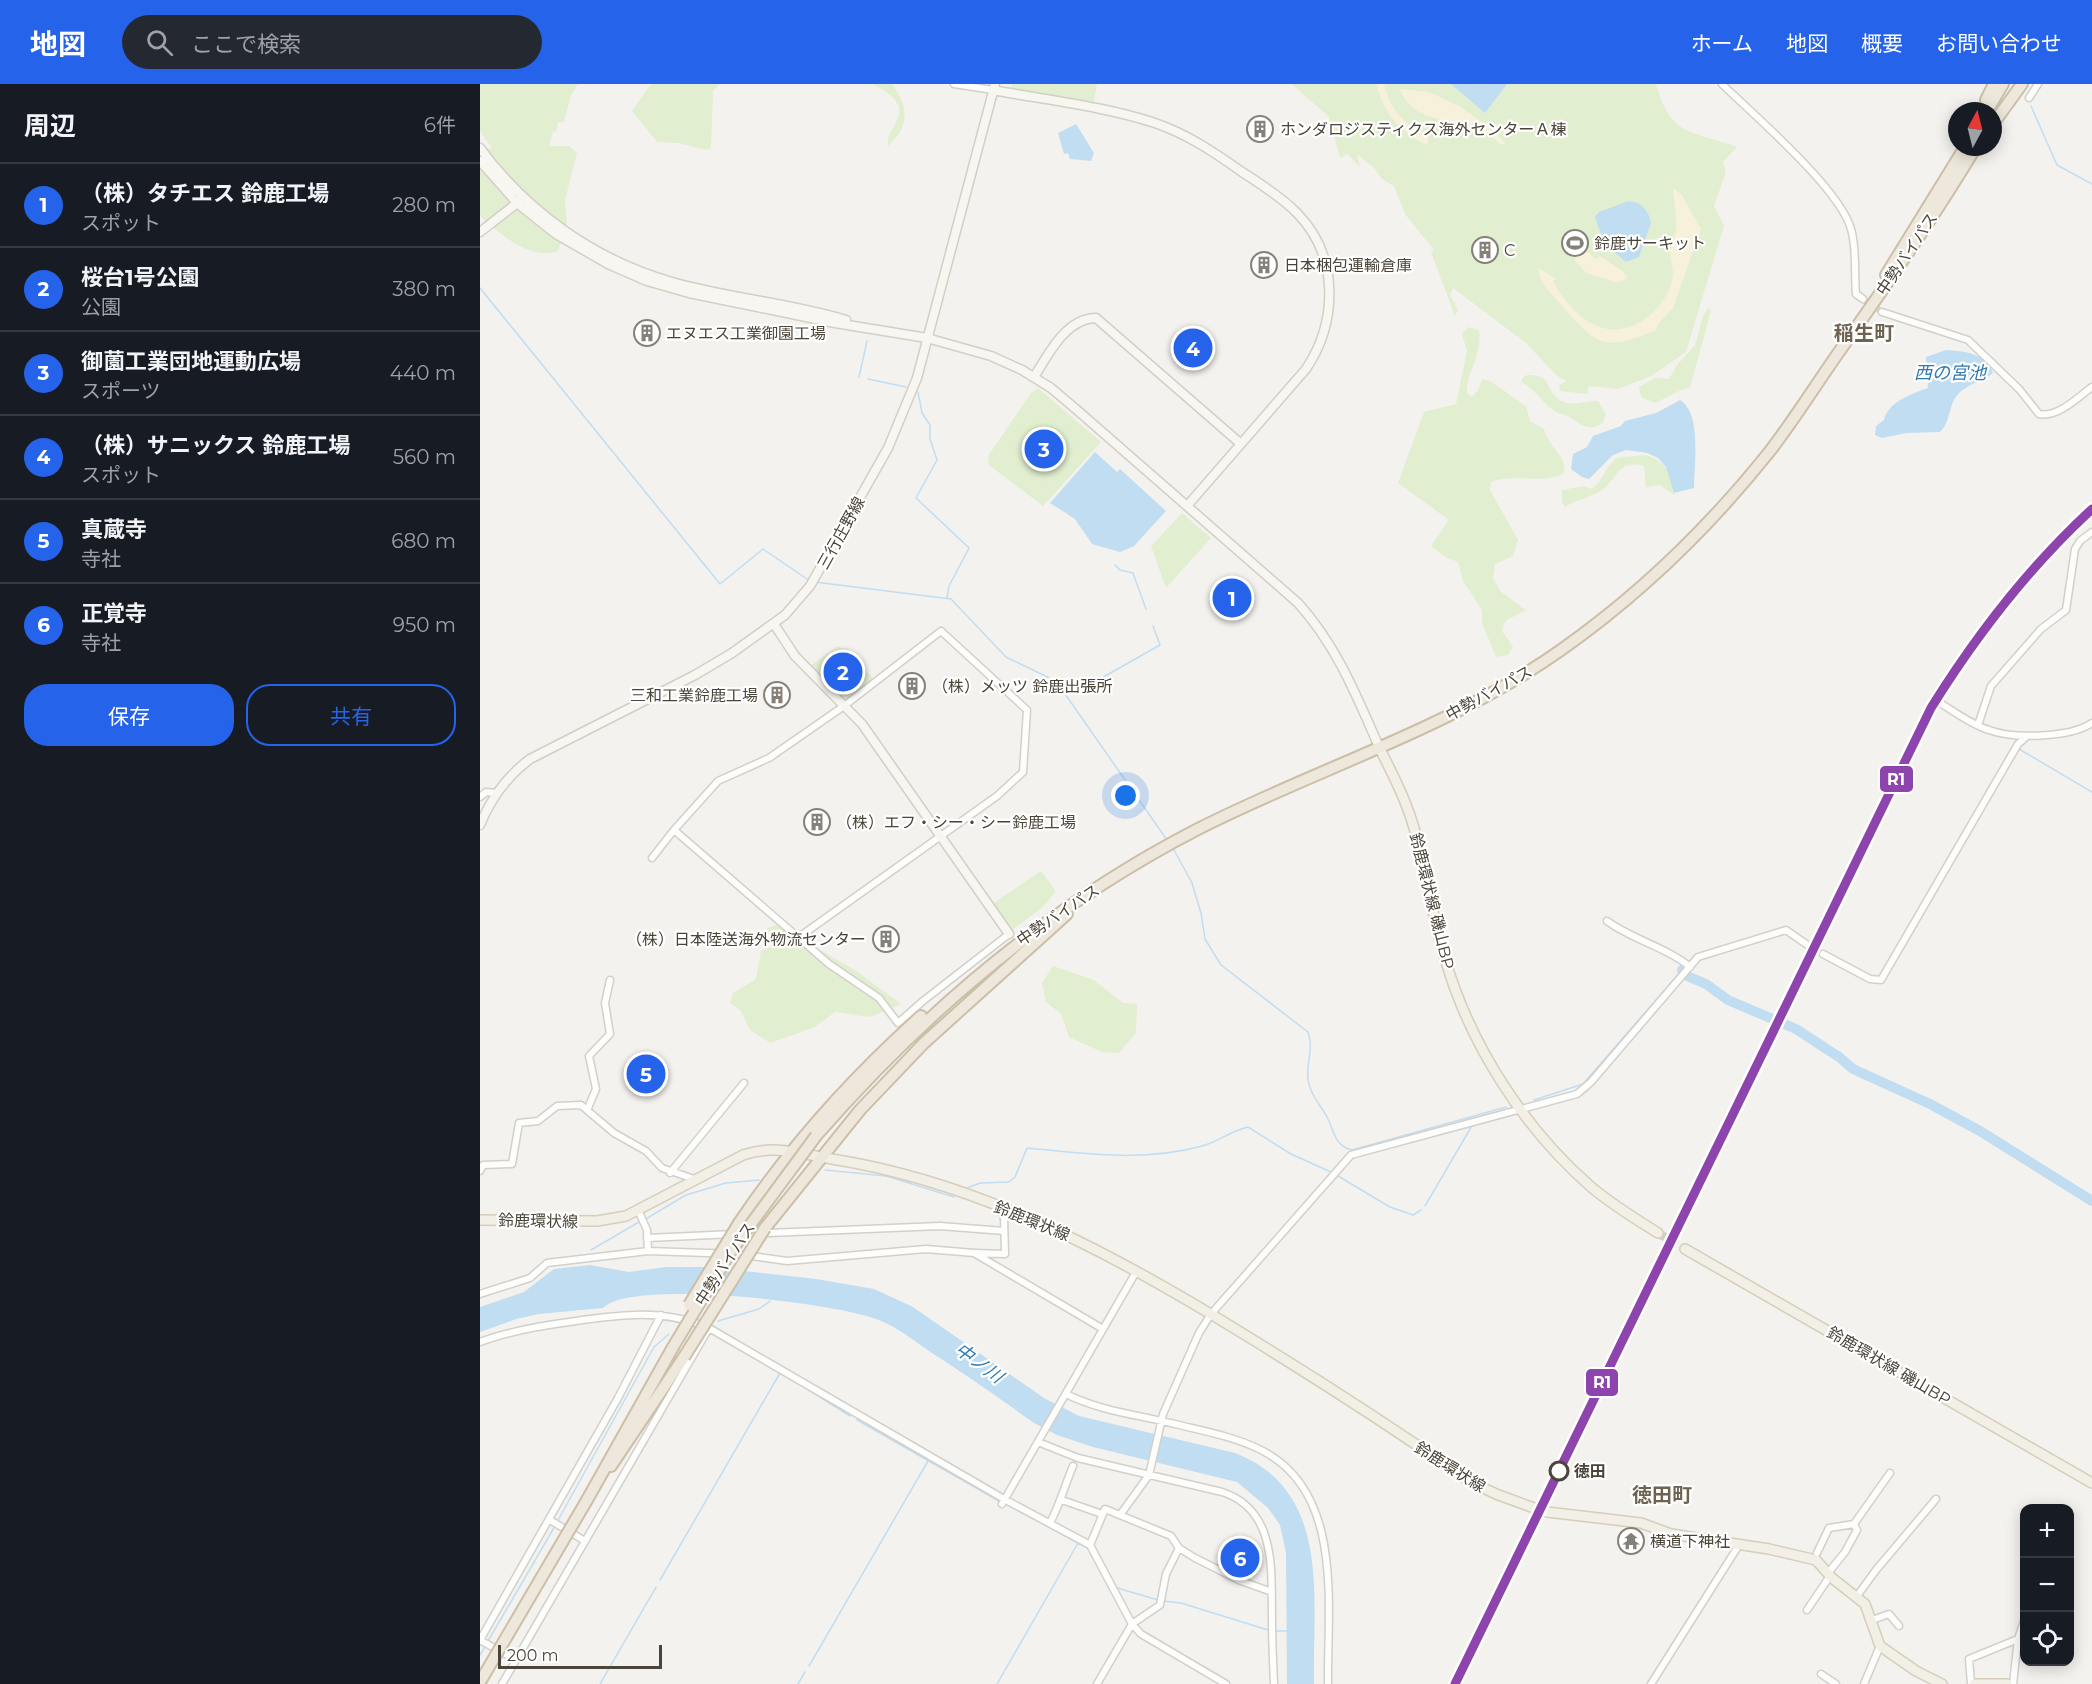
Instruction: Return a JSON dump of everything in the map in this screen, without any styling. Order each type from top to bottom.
[{"type":"highway","points":[[1985,102],[1994,84]]},
{"type":"highway","points":[[1992,102],[2003,84]]},
{"type":"highway","points":[[2002,103],[2013,84]]},
{"type":"highway","points":[[2002,112],[2022,84]]},
{"type":"highway","name":"中勢バイパス","points":[[1834,359],[1958,156]]},
{"type":"highway","name":"中勢バイパス","points":[[480,1682],[702,1299],[769,1196],[847,1100],[926,1016],[1046,920],[1159,850],[1240,809],[1380,749],[1472,705],[1559,651],[1632,593],[1700,529],[1767,453],[1908,255],[1970,156]]},
{"type":"highway","points":[[587,1500],[662,1393],[765,1228],[834,1140],[924,1043],[1057,922],[1114,878]]},
{"type":"highway","points":[[614,1448],[651,1372],[724,1246],[779,1167],[801,1139],[855,1081],[926,1016]]},
{"type":"main road","name":"鈴鹿環状線 磯山BP","points":[[1380,749],[1404,796],[1414,826],[1437,929],[1458,993],[1476,1034],[1531,1124],[1590,1185],[1618,1208],[1658,1233]]},
{"type":"main road","name":"鈴鹿環状線","points":[[480,1220],[597,1221],[642,1217],[699,1180],[756,1150],[772,1148],[906,1173],[1068,1234],[1212,1314],[1302,1370],[1471,1482],[1534,1508]]},
{"type":"main road","name":"鈴鹿環状線 磯山BP","points":[[1685,1248],[2092,1483]]},
{"type":"main road","points":[[1547,1512],[1641,1523],[1671,1534],[1802,1555],[1816,1560],[1865,1604],[1880,1646],[1916,1671],[1942,1684]]},
{"type":"main road","points":[[1973,1684],[2003,1684]]},
{"type":"street","points":[[954,84],[994,87],[1144,120],[1185,135],[1267,189],[1305,223],[1319,246],[1329,278],[1330,302],[1324,332],[1306,369],[1186,506]]},
{"type":"street","points":[[1722,84],[1810,171],[1840,209],[1849,224],[1853,237],[1856,294],[1863,299]]},
{"type":"street","points":[[2029,98],[2038,84]]},
{"type":"street","name":"三行庄野線","points":[[480,825],[496,793],[517,769],[530,759],[695,675],[774,624],[812,583],[888,448],[917,378],[994,87]]},
{"type":"street","points":[[480,148],[520,201]]},
{"type":"street","points":[[480,161],[520,201],[574,238],[612,259],[651,275],[695,287],[927,338],[991,356],[1034,376],[1077,410],[1298,603],[1322,630],[1343,667],[1380,749]]},
{"type":"street","points":[[480,232],[520,201]]},
{"type":"street","points":[[1882,312],[1968,340],[2019,389],[2039,414],[2049,414],[2060,410],[2092,387]]},
{"type":"street","points":[[1034,376],[1064,333],[1086,319],[1096,318],[1241,444]]},
{"type":"street","points":[[1978,725],[1991,686],[2041,629],[2066,610],[2073,578],[2075,549],[2080,541],[2092,532]]},
{"type":"street","points":[[674,830],[829,964],[879,999],[898,1023],[922,1001],[1009,934],[862,724],[795,656],[774,624]]},
{"type":"street","points":[[652,858],[718,781],[726,775],[759,765],[844,706],[940,631],[1028,710],[1023,772],[997,796],[799,937]]},
{"type":"street","points":[[1940,703],[1989,731],[2014,733],[2025,738],[2083,729],[2092,723]]},
{"type":"street","points":[[1823,954],[1870,979],[1881,980],[2012,754],[2025,738]]},
{"type":"street","points":[[480,797],[486,792],[496,793]]},
{"type":"street","points":[[1607,921],[1636,939],[1670,952],[1690,968]]},
{"type":"street","points":[[1120,1515],[1149,1475],[1160,1422],[1199,1333],[1212,1314],[1351,1155],[1577,1094],[1588,1086],[1698,957],[1785,930],[1809,946]]},
{"type":"street","points":[[588,1108],[596,1089],[589,1056],[610,1034],[605,1003],[610,980]]},
{"type":"street","points":[[670,1173],[744,1083]]},
{"type":"street","points":[[480,1171],[483,1165],[512,1164],[519,1123],[538,1121],[557,1106],[577,1104],[588,1108],[606,1127],[646,1151],[652,1160],[670,1173],[699,1180]]},
{"type":"street","points":[[480,1294],[530,1278],[548,1263],[648,1251],[737,1254],[787,1261],[819,1260],[899,1250],[1005,1254],[1000,1208]]},
{"type":"street","points":[[642,1217],[648,1251]]},
{"type":"street","points":[[647,1238],[940,1226],[1004,1232]]},
{"type":"street","points":[[974,1253],[1103,1329]]},
{"type":"street","points":[[1003,1501],[1136,1272]]},
{"type":"street","points":[[480,1342],[534,1327],[629,1314],[687,1319],[709,1328],[1003,1501],[1090,1545],[1132,1624],[1155,1644],[1226,1684]]},
{"type":"street","points":[[516,1660],[483,1641],[551,1521],[661,1315]]},
{"type":"street","points":[[502,1684],[709,1328]]},
{"type":"street","points":[[1066,1394],[1097,1407],[1238,1440],[1261,1450],[1300,1484],[1316,1512],[1326,1551],[1328,1684]]},
{"type":"street","points":[[1038,1442],[1078,1458],[1222,1492],[1244,1504],[1266,1535],[1271,1555],[1274,1684]]},
{"type":"street","points":[[1050,1523],[1062,1500],[1065,1484],[1073,1466]]},
{"type":"street","points":[[1817,1553],[1829,1528],[1854,1524],[1890,1473]]},
{"type":"street","points":[[1857,1596],[1936,1499]]},
{"type":"street","points":[[1062,1500],[1102,1514]]},
{"type":"street","points":[[1090,1545],[1105,1509],[1172,1536],[1179,1548],[1241,1581],[1272,1592]]},
{"type":"street","points":[[551,1521],[585,1541]]},
{"type":"street","points":[[1807,1610],[1857,1530],[1854,1524]]},
{"type":"street","points":[[1651,1684],[1739,1545]]},
{"type":"street","points":[[1097,1684],[1132,1624],[1160,1600],[1166,1574],[1179,1548]]},
{"type":"street","points":[[1872,1620],[1889,1614],[1899,1626]]},
{"type":"street","points":[[2013,1684],[2020,1634]]},
{"type":"street","points":[[1973,1684],[1969,1659],[2018,1639]]},
{"type":"street","points":[[1864,1684],[1880,1646]]},
{"type":"street","points":[[1821,1674],[1836,1684]]},
{"type":"green space","points":[[480,84],[578,84],[571,95],[564,122],[558,122],[549,146],[569,146],[577,153],[565,200],[567,226],[558,251],[547,253],[526,249],[506,238],[480,216],[480,148],[492,148],[480,131]]},
{"type":"green space","points":[[651,84],[719,84],[713,91],[711,148],[707,150],[678,143],[657,142],[632,111]]},
{"type":"green space","points":[[873,84],[892,84],[904,108],[903,124],[895,139],[888,146],[888,139],[898,118],[899,110],[897,102],[888,93]]},
{"type":"green space","points":[[1012,84],[1097,84],[1093,105],[1011,88]]},
{"type":"green space","name":"鈴鹿サーキット","points":[[1292,84],[1656,84],[1662,102],[1676,123],[1696,134],[1737,147],[1723,162],[1726,172],[1714,206],[1724,226],[1686,352],[1651,376],[1618,389],[1589,386],[1587,394],[1560,391],[1559,385],[1567,381],[1558,377],[1526,343],[1453,288],[1450,295],[1458,310],[1455,316],[1431,252],[1434,250],[1405,214],[1394,186],[1382,179],[1373,167],[1357,154],[1360,167],[1347,154],[1340,158],[1329,117]]},
{"type":"green space","points":[[1708,308],[1711,310],[1690,388],[1676,392],[1655,403],[1641,397],[1639,387],[1655,378],[1669,379],[1677,365],[1695,345],[1703,316]]},
{"type":"green space","points":[[1468,327],[1479,330],[1480,340],[1467,393],[1472,397],[1478,390],[1482,379],[1490,381],[1526,406],[1530,421],[1544,429],[1546,436],[1563,461],[1564,467],[1564,473],[1548,478],[1510,478],[1491,482],[1490,490],[1518,540],[1513,556],[1495,564],[1493,578],[1500,591],[1526,610],[1505,621],[1502,631],[1513,647],[1508,655],[1496,657],[1482,623],[1482,610],[1463,581],[1458,562],[1447,558],[1431,546],[1449,520],[1398,483],[1424,412],[1456,404],[1467,351],[1462,334]]},
{"type":"green space","points":[[1529,375],[1546,380],[1555,396],[1565,402],[1574,404],[1598,401],[1606,414],[1603,422],[1594,427],[1586,427],[1555,411],[1521,382],[1524,376]]},
{"type":"green space","points":[[1038,388],[1101,442],[1043,506],[989,465],[988,456],[1031,393]]},
{"type":"green space","points":[[1645,455],[1658,460],[1671,475],[1674,495],[1660,485],[1646,487],[1644,466],[1628,465],[1618,472],[1601,491],[1565,507],[1562,502],[1562,490],[1584,486],[1591,489],[1616,458]]},
{"type":"green space","points":[[1182,513],[1211,538],[1166,588],[1151,546]]},
{"type":"green space","points":[[837,647],[848,649],[873,679],[849,699],[841,697],[811,665]]},
{"type":"green space","points":[[1041,871],[1056,891],[1043,907],[1011,931],[992,904]]},
{"type":"green space","points":[[776,925],[855,970],[901,1004],[870,1017],[835,1012],[815,1027],[770,1043],[750,1030],[741,1011],[730,1003],[733,993],[756,979],[761,951],[772,946],[767,928]]},
{"type":"green space","points":[[1053,966],[1094,980],[1123,1003],[1137,1004],[1136,1033],[1119,1053],[1102,1052],[1069,1037],[1061,1014],[1046,1002],[1042,983]]},
{"type":"sand","points":[[1376,84],[1384,84],[1390,102],[1406,122],[1430,135],[1427,145],[1408,134],[1394,121],[1384,105]]},
{"type":"sand","points":[[1400,89],[1429,92],[1459,106],[1494,130],[1506,144],[1500,144],[1489,134],[1475,128],[1419,112],[1408,103]]},
{"type":"sand","points":[[1673,188],[1682,195],[1701,229],[1673,308],[1658,324],[1656,330],[1638,337],[1612,343],[1592,336],[1549,292],[1538,268],[1557,279],[1553,281],[1562,295],[1580,316],[1595,325],[1615,329],[1637,324],[1663,301],[1672,280],[1670,253],[1676,225]]},
{"type":"sand","points":[[1584,248],[1596,259],[1600,256],[1624,272],[1628,278],[1618,283],[1586,273],[1575,261],[1576,251],[1579,252]]},
{"type":"water","points":[[1451,84],[1507,84],[1485,113]]},
{"type":"water","points":[[1076,124],[1094,153],[1091,161],[1070,159],[1068,153],[1064,154],[1058,133]]},
{"type":"water","points":[[1626,202],[1640,204],[1648,214],[1651,223],[1639,257],[1626,262],[1604,243],[1595,217],[1599,212]]},
{"type":"water","name":"西の宮池","points":[[1946,350],[1974,354],[1990,366],[1993,373],[1967,387],[1955,397],[1944,428],[1940,432],[1906,433],[1882,438],[1875,435],[1876,426],[1884,420],[1890,408],[1908,396],[1928,388],[1926,357]]},
{"type":"water","points":[[1680,400],[1687,407],[1694,427],[1694,488],[1674,493],[1666,467],[1658,458],[1647,453],[1626,450],[1613,455],[1589,479],[1571,469],[1573,454],[1587,447],[1593,436],[1621,426],[1625,421],[1656,413]]},
{"type":"water","points":[[1095,452],[1117,472],[1120,469],[1166,511],[1134,546],[1120,552],[1092,544],[1075,519],[1050,503]]},
{"type":"water","name":"中ノ川","points":[[590,1265],[629,1272],[666,1267],[709,1267],[816,1279],[874,1289],[913,1307],[1044,1398],[1079,1416],[1235,1453],[1266,1470],[1288,1493],[1303,1521],[1311,1551],[1315,1618],[1314,1684],[1287,1684],[1286,1553],[1280,1525],[1268,1508],[1237,1482],[1093,1447],[1057,1435],[1034,1423],[899,1330],[857,1313],[736,1296],[653,1295],[622,1299],[603,1308],[539,1314],[516,1319],[480,1332],[480,1307],[524,1292],[554,1269]]},
{"type":"waterway","points":[[2031,106],[2057,165],[2092,184]]},
{"type":"waterway","points":[[480,288],[720,584],[763,549],[810,581]]},
{"type":"waterway","points":[[859,377],[867,341]]},
{"type":"waterway","points":[[868,379],[906,387]]},
{"type":"waterway","points":[[918,392],[922,413],[930,425],[930,439],[937,460],[916,498],[969,548],[949,586],[947,598]]},
{"type":"waterway","points":[[1115,565],[1120,570],[1133,573],[1146,609]]},
{"type":"waterway","points":[[815,582],[951,599],[1006,657],[1056,681],[1167,840]]},
{"type":"waterway","points":[[1075,693],[1160,645],[1153,626]]},
{"type":"waterway","points":[[2019,749],[2092,792]]},
{"type":"waterway","points":[[1173,848],[1192,883],[1201,913],[1205,939],[1221,965],[1308,1032],[1310,1038],[1309,1085],[1341,1145],[1352,1150],[1506,1107]]},
{"type":"waterway","points":[[1534,1100],[1583,1084],[1682,970]]},
{"type":"waterway","points":[[1682,970],[1687,976],[1706,984],[1728,1000],[1796,1029],[1853,1069],[1930,1104],[1980,1131],[2092,1201]]},
{"type":"waterway","points":[[1577,1097],[1588,1090]]},
{"type":"waterway","points":[[1425,1206],[1473,1124]]},
{"type":"waterway","points":[[967,1188],[980,1183],[1009,1182],[1015,1177],[1027,1148],[1115,1155],[1158,1154],[1202,1146],[1248,1127],[1291,1154],[1331,1172]]},
{"type":"waterway","points":[[825,1170],[886,1176],[954,1197]]},
{"type":"waterway","points":[[1338,1176],[1390,1207],[1413,1215],[1421,1210]]},
{"type":"waterway","points":[[644,1220],[686,1195],[726,1183],[759,1180]]},
{"type":"waterway","points":[[591,1250],[639,1222]]},
{"type":"waterway","points":[[718,1321],[759,1309],[770,1301]]},
{"type":"waterway","points":[[557,1522],[654,1347],[669,1334]]},
{"type":"waterway","points":[[660,1580],[780,1373]]},
{"type":"waterway","points":[[804,1387],[850,1416]]},
{"type":"waterway","points":[[857,1420],[999,1501]]},
{"type":"waterway","points":[[809,1666],[928,1461]]},
{"type":"waterway","points":[[1004,1503],[1078,1543]]},
{"type":"waterway","points":[[488,1641],[555,1526]]},
{"type":"waterway","points":[[997,1684],[1078,1543],[1089,1549],[1110,1587]]},
{"type":"waterway","points":[[600,1684],[656,1587]]},
{"type":"waterway","points":[[1114,1587],[1158,1600]]},
{"type":"waterway","points":[[1163,1601],[1181,1603],[1268,1630]]},
{"type":"waterway","points":[[1276,1631],[1287,1631]]},
{"type":"waterway","points":[[480,1655],[486,1645]]},
{"type":"waterway","points":[[798,1684],[805,1672]]},
{"type":"tunnel","points":[[1863,299],[1882,312]]},
{"type":"tunnel","points":[[1931,698],[1940,703]]},
{"type":"tunnel","points":[[1809,946],[1823,954]]},
{"type":"tunnel","points":[[1658,1233],[1685,1249]]},
{"type":"transit line","name":"R1","points":[[1455,1684],[1931,708],[1985,628],[2025,578],[2092,509]]},
{"type":"place","name":"ホンダロジスティクス海外センターＡ棟","points":[[1260,129]]},
{"type":"place","name":"鈴鹿サーキット","points":[[1575,243]]},
{"type":"place","name":"C","points":[[1485,250]]},
{"type":"place","name":"日本梱包運輸倉庫","points":[[1264,265]]},
{"type":"place","name":"エヌエス工業御園工場","points":[[647,333]]},
{"type":"place","name":"（株）サニックス 鈴鹿工場","points":[[1193,348]]},
{"type":"place","name":"御薗工業団地運動広場","points":[[1044,449]]},
{"type":"place","name":"（株）タチエス 鈴鹿工場","points":[[1232,598]]},
{"type":"place","name":"桜台1号公園","points":[[843,672]]},
{"type":"place","name":"（株）メッツ 鈴鹿出張所","points":[[912,686]]},
{"type":"place","name":"三和工業鈴鹿工場","points":[[777,695]]},
{"type":"place","name":"（株）エフ・シー・シー鈴鹿工場","points":[[817,822]]},
{"type":"place","name":"（株）日本陸送海外物流センター","points":[[886,939]]},
{"type":"place","name":"真蔵寺","points":[[646,1074]]},
{"type":"place","name":"徳田","points":[[1559,1471]]},
{"type":"place","name":"横道下神社","points":[[1631,1541]]},
{"type":"place","name":"正覚寺","points":[[1240,1558]]},
{"type":"district","name":"稲生町","points":[[1864,333]]},
{"type":"district","name":"徳田町","points":[[1662,1495]]}]
